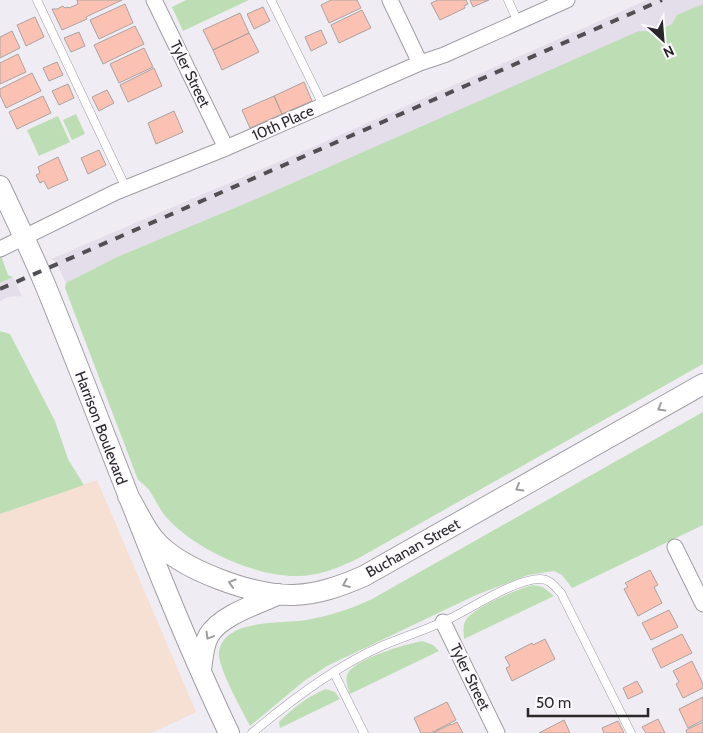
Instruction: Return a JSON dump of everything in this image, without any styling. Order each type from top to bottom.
[{"type":"street","name":"Tyler Street","points":[[154,0],[226,148]]},
{"type":"street","points":[[390,0],[420,63]]},
{"type":"street","name":"10th Place","points":[[0,249],[126,188],[226,148],[420,63],[444,55],[566,0]]},
{"type":"street","name":"Harrison Boulevard","points":[[0,186],[44,283],[128,496],[225,732]]},
{"type":"street","name":"Buchanan Street","points":[[128,496],[154,539],[179,560],[221,580],[264,593],[294,595],[330,590],[364,576],[703,384]]},
{"type":"street","points":[[675,547],[703,604]]},
{"type":"street","points":[[201,671],[205,643],[209,634],[216,626],[227,618],[279,594]]},
{"type":"street","name":"Tyler Street","points":[[443,622],[497,733]]},
{"type":"lane","points":[[36,0],[126,188]]},
{"type":"lane","points":[[271,0],[323,105]]},
{"type":"lane","points":[[508,0],[518,22]]},
{"type":"lane","points":[[252,733],[291,700],[354,660],[381,646],[443,622],[513,586],[541,578],[548,580],[561,593],[631,733]]},
{"type":"lane","points":[[334,673],[364,733]]},
{"type":"shaded area","points":[[647,0],[703,0],[703,4],[672,24],[655,32],[639,32],[256,199],[117,257],[66,283],[56,262],[51,259],[297,154]]},
{"type":"shaded area","points":[[13,277],[22,296],[8,297],[0,301],[0,283]]},
{"type":"shaded area","points":[[97,480],[196,712],[152,733],[0,733],[0,514]]},
{"type":"green space","points":[[186,0],[249,0],[183,31],[172,7]]},
{"type":"green space","points":[[703,4],[703,364],[357,559],[327,571],[295,576],[279,575],[244,566],[226,559],[193,541],[168,519],[149,490],[138,480],[65,288],[66,283],[117,257],[256,199],[639,31],[655,32],[672,24],[677,15]]},
{"type":"green space","points":[[76,114],[85,134],[72,140],[63,120]]},
{"type":"green space","points":[[58,116],[70,142],[39,156],[27,130]]},
{"type":"green space","points":[[0,253],[8,275],[13,277],[0,283]]},
{"type":"green space","points":[[0,331],[10,334],[55,421],[68,459],[84,485],[0,514]]},
{"type":"green space","points":[[703,412],[703,525],[572,588],[562,575],[554,571],[528,575],[476,595],[327,666],[304,681],[250,726],[226,678],[219,659],[219,652],[223,641],[231,633],[256,625],[306,620],[323,616],[348,609],[372,599]]},
{"type":"green space","points":[[533,585],[543,587],[554,596],[464,639],[464,624],[471,615],[497,599]]},
{"type":"green space","points":[[422,641],[433,645],[439,651],[350,694],[346,677],[351,669],[359,663],[381,653]]},
{"type":"green space","points":[[326,689],[335,692],[340,699],[280,728],[279,722],[290,712],[307,699]]},
{"type":"building","points":[[77,0],[122,0],[62,30],[52,9],[63,6],[69,8],[78,4]]},
{"type":"building","points":[[331,0],[357,0],[361,8],[329,23],[321,5]]},
{"type":"building","points":[[438,0],[466,0],[468,4],[464,6],[465,8],[440,20],[431,3]]},
{"type":"building","points":[[470,0],[489,0],[473,7]]},
{"type":"building","points":[[125,4],[133,23],[99,39],[90,20]]},
{"type":"building","points":[[263,7],[270,21],[254,29],[247,14]]},
{"type":"building","points":[[362,10],[371,28],[339,43],[331,25]]},
{"type":"building","points":[[240,13],[249,33],[213,50],[203,30]]},
{"type":"building","points":[[35,17],[44,37],[26,46],[17,25]]},
{"type":"building","points":[[135,26],[144,44],[103,64],[94,45]]},
{"type":"building","points":[[321,30],[327,43],[311,51],[305,37]]},
{"type":"building","points":[[12,31],[20,48],[0,58],[0,37]]},
{"type":"building","points":[[79,32],[85,46],[71,52],[64,38]]},
{"type":"building","points":[[249,33],[259,52],[222,70],[213,50]]},
{"type":"building","points":[[144,48],[153,67],[119,83],[110,64]]},
{"type":"building","points":[[18,54],[26,72],[0,84],[0,63]]},
{"type":"building","points":[[57,62],[63,75],[49,81],[43,68]]},
{"type":"building","points":[[154,68],[162,86],[128,102],[120,85]]},
{"type":"building","points":[[32,73],[41,91],[6,108],[0,95],[0,89]]},
{"type":"building","points":[[304,82],[312,101],[282,114],[274,96]]},
{"type":"building","points":[[68,84],[74,98],[59,105],[52,91]]},
{"type":"building","points":[[107,90],[114,103],[99,111],[92,97]]},
{"type":"building","points":[[43,96],[51,113],[17,129],[9,112]]},
{"type":"building","points":[[274,96],[282,114],[250,128],[242,110]]},
{"type":"building","points":[[174,111],[183,132],[156,144],[148,123]]},
{"type":"building","points":[[99,150],[106,165],[88,174],[81,158]]},
{"type":"building","points":[[58,157],[68,180],[48,189],[44,181],[40,183],[36,175],[40,173],[38,167]]},
{"type":"building","points":[[650,570],[658,585],[654,587],[662,603],[638,616],[624,589],[628,587],[625,583]]},
{"type":"building","points":[[669,610],[678,627],[651,640],[642,623]]},
{"type":"building","points":[[682,634],[692,653],[661,668],[652,649]]},
{"type":"building","points":[[545,639],[555,659],[512,681],[506,668],[510,666],[505,657],[532,643],[533,645]]},
{"type":"building","points":[[692,661],[703,684],[703,688],[683,698],[676,684],[679,682],[673,671]]},
{"type":"building","points":[[637,681],[643,692],[628,699],[623,688]]},
{"type":"building","points":[[703,697],[703,720],[688,728],[679,709]]},
{"type":"building","points":[[447,702],[456,720],[431,733],[421,733],[414,718]]},
{"type":"building","points":[[658,719],[665,733],[646,733],[642,727]]},
{"type":"building","points":[[564,720],[570,733],[539,733]]},
{"type":"building","points":[[618,721],[624,733],[604,733],[602,728]]},
{"type":"building","points":[[457,722],[463,733],[433,733],[451,724]]},
{"type":"building","points":[[703,722],[703,733],[687,733],[686,730]]},
{"type":"railway","points":[[0,289],[662,0]]}]
